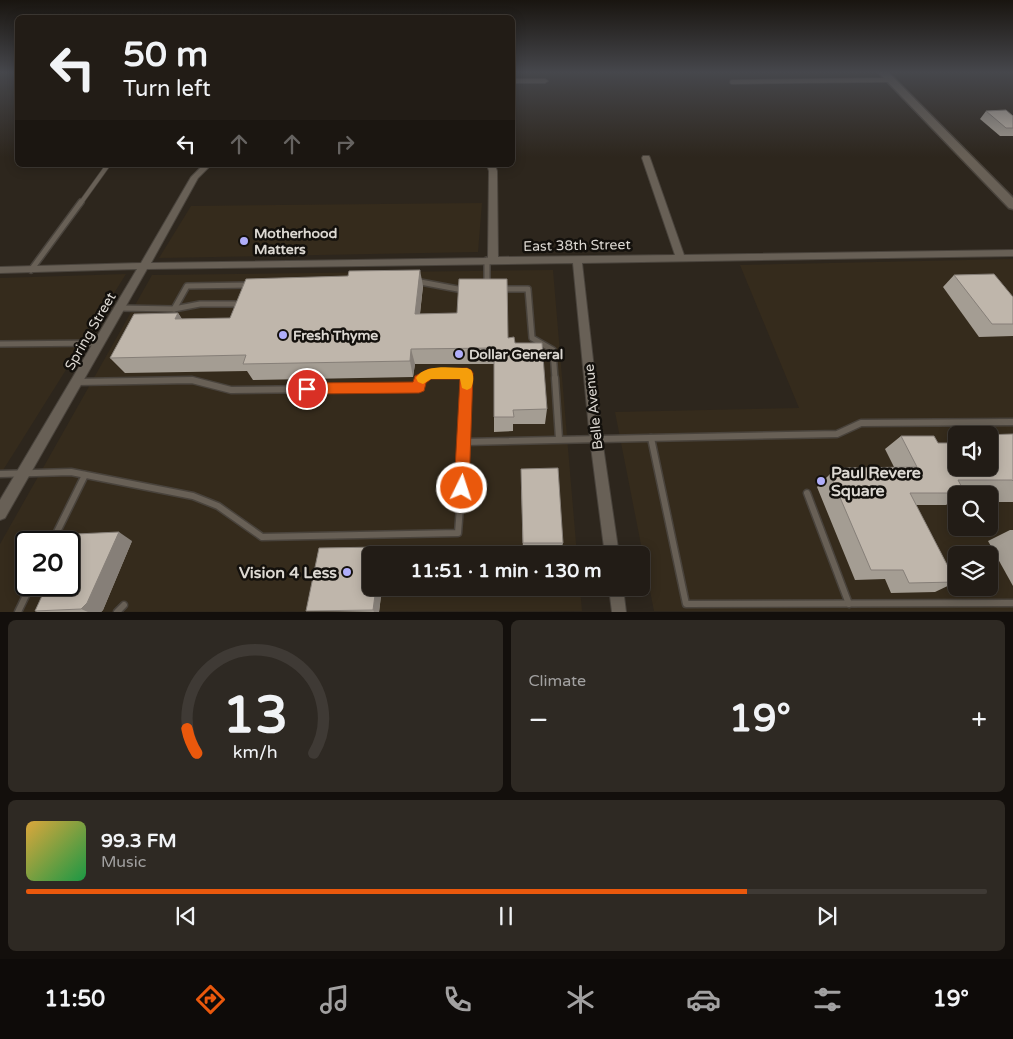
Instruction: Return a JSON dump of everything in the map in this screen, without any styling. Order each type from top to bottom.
[{"type":"main road","points":[[911,101],[1013,205]]},
{"type":"street","points":[[646,158],[680,257]]},
{"type":"street","name":"Spring Street","points":[[0,513],[120,308],[142,266],[195,177],[205,167]]},
{"type":"street","points":[[490,260],[492,167]]},
{"type":"street","name":"East 38th Street","points":[[0,270],[490,260],[1013,253]]},
{"type":"street","name":"Belle Avenue","points":[[577,259],[596,439],[611,546]]},
{"type":"street","points":[[617,596],[620,612]]},
{"type":"lane","points":[[31,270],[107,167]]},
{"type":"lane","points":[[487,290],[490,260]]},
{"type":"lane","points":[[411,281],[421,281],[454,290],[470,290]]},
{"type":"lane","points":[[174,308],[187,286],[256,285]]},
{"type":"lane","points":[[478,290],[528,289],[532,338],[553,350],[559,439]]},
{"type":"lane","points":[[120,308],[174,308],[200,304],[235,304]]},
{"type":"lane","points":[[0,344],[99,343]]},
{"type":"lane","points":[[0,474],[71,472],[193,496],[218,506],[262,537],[458,533],[465,442],[467,373],[429,374],[420,380],[419,388],[231,390],[192,380],[77,382]]},
{"type":"lane","points":[[465,442],[836,434],[861,423],[1013,423]]},
{"type":"lane","points":[[651,438],[686,604],[1013,603]]},
{"type":"lane","points":[[57,531],[85,475]]},
{"type":"lane","points":[[807,493],[849,604]]},
{"type":"lane","points":[[18,612],[26,596]]},
{"type":"lane","points":[[117,612],[124,605]]},
{"type":"shaded area","points":[[482,203],[478,252],[159,258],[191,206]]},
{"type":"shaded area","name":"Paul Revere Square","points":[[1013,259],[1013,611],[654,611],[650,591],[650,546],[641,546],[615,412],[799,408],[740,265]]},
{"type":"shaded area","points":[[553,270],[576,546],[362,546],[362,596],[581,596],[582,611],[0,612],[0,544],[152,275]]},
{"type":"shaded area","points":[[126,274],[0,475],[0,278]]},
{"type":"building","points":[[1006,110],[1013,116],[1013,128],[1006,128],[986,111]]},
{"type":"building","points":[[420,270],[415,314],[457,313],[459,279],[507,279],[508,338],[514,337],[515,343],[542,343],[547,409],[513,410],[514,417],[494,417],[494,348],[411,349],[410,361],[243,364],[246,355],[110,358],[134,314],[178,313],[175,319],[230,318],[246,279],[348,276],[349,271]]},
{"type":"building","points":[[994,274],[1013,297],[1013,324],[992,324],[954,275]]},
{"type":"building","points":[[1013,434],[1013,481],[958,480],[961,486],[948,486],[948,493],[910,493],[948,567],[948,582],[909,583],[903,570],[871,570],[830,474],[847,474],[844,468],[917,467],[901,436],[934,436],[938,443],[948,443],[948,476],[998,476],[998,435]]},
{"type":"building","points":[[558,468],[563,543],[523,543],[521,469]]},
{"type":"building","points":[[119,532],[87,603],[81,609],[35,611],[42,596],[80,596],[80,534]]},
{"type":"building","name":"Vision 4 Less","points":[[362,547],[362,596],[375,596],[373,610],[306,611],[319,548]]},
{"type":"slow traffic","points":[[423,378],[429,374],[467,373],[467,384]]},
{"type":"place","name":"Motherhood Matters","points":[[244,241]]},
{"type":"place","name":"Fresh Thyme","points":[[283,335]]},
{"type":"place","name":"Dollar General","points":[[459,354]]},
{"type":"place","name":"Paul Revere Square","points":[[821,481]]},
{"type":"place","name":"Vision 4 Less","points":[[347,572]]},
{"type":"route","points":[[307,389],[419,388],[420,380],[429,374],[467,373],[462,488]]}]
